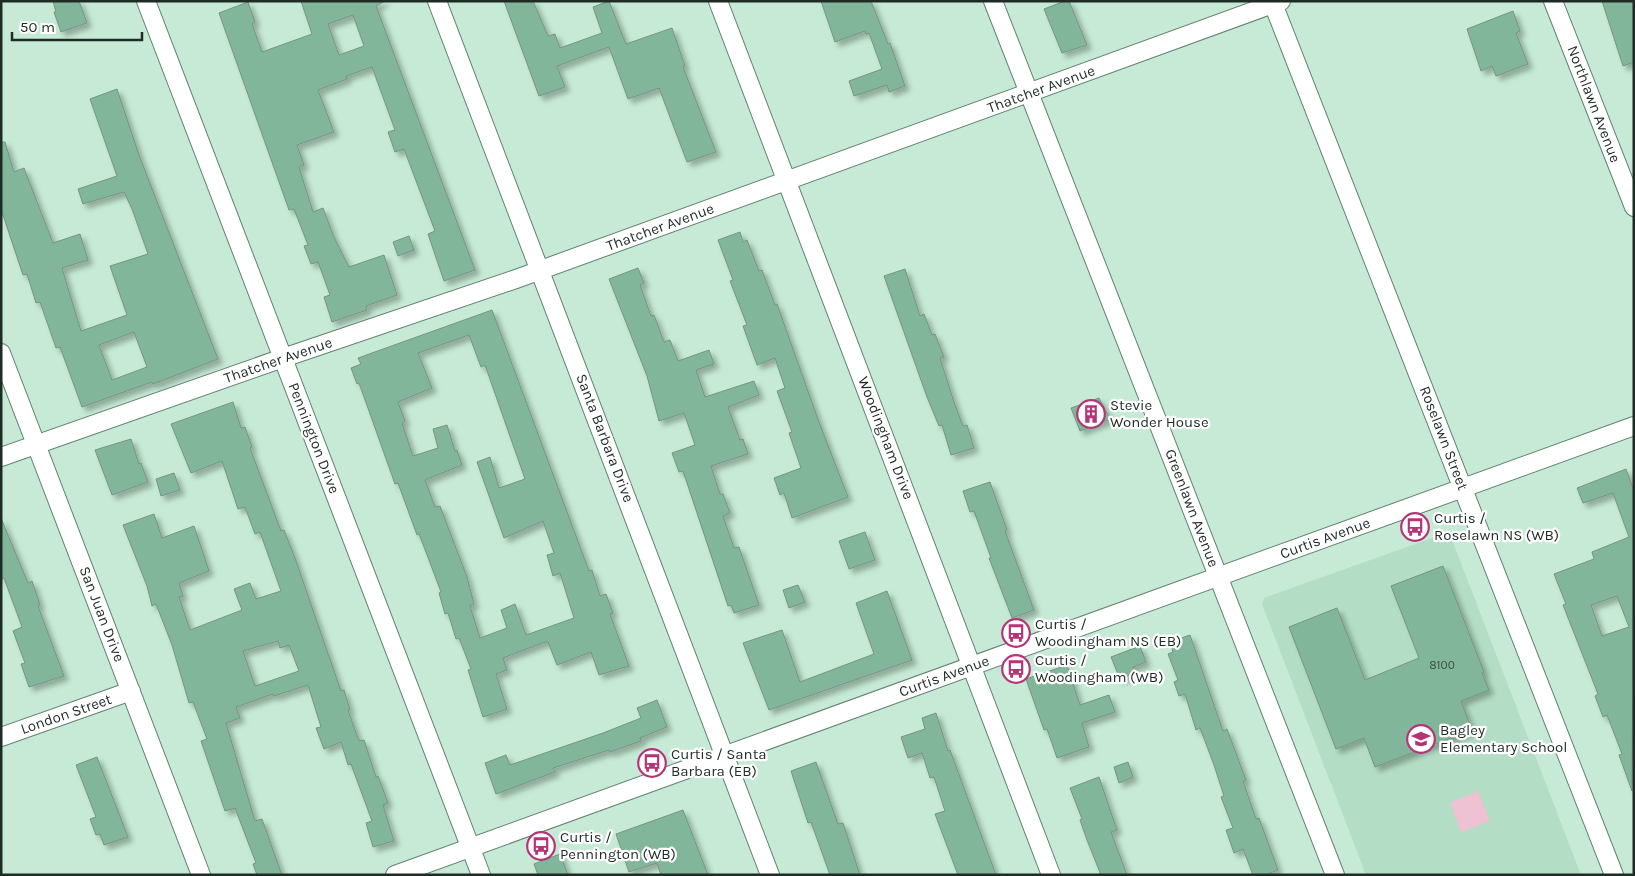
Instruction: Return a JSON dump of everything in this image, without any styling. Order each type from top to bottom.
[{"type":"street","name":"Pennington Drive","points":[[146,1],[481,875]]},
{"type":"street","name":"Santa Barbara Drive","points":[[438,1],[770,875]]},
{"type":"street","name":"Woodingham Drive","points":[[718,1],[1051,875]]},
{"type":"street","name":"Greenlawn Avenue","points":[[992,1],[1335,875]]},
{"type":"street","name":"Northlawn Avenue","points":[[1553,1],[1634,207]]},
{"type":"street","name":"Thatcher Avenue","points":[[1,458],[36,444],[541,270],[1275,2]]},
{"type":"street","name":"Roselawn Street","points":[[1275,2],[1614,875]]},
{"type":"street","name":"San Juan Drive","points":[[1,353],[201,875]]},
{"type":"street","name":"Curtis Avenue","points":[[395,875],[1634,426]]},
{"type":"street","name":"London Street","points":[[1,737],[131,691]]},
{"type":"shaded area","name":"Bagley Elementary School","points":[[1449,532],[1581,875],[1366,875],[1262,604],[1264,598]]},
{"type":"shaded area","points":[[1478,791],[1490,821],[1461,832],[1450,803]]},
{"type":"building","points":[[53,1],[79,1],[87,23],[61,32],[54,12],[56,12]]},
{"type":"building","points":[[301,1],[385,1],[376,6],[475,270],[444,281],[428,234],[435,231],[404,149],[395,152],[388,132],[395,130],[372,67],[346,76],[347,79],[318,90],[334,132],[297,145],[304,165],[299,167],[313,212],[323,208],[333,235],[349,267],[384,255],[397,295],[366,306],[367,310],[332,322],[324,297],[330,295],[318,262],[311,264],[304,246],[308,245],[294,209],[289,210],[219,13],[248,2],[255,22],[252,24],[262,52],[312,34]],"holes":[[[353,15],[364,46],[339,55],[328,24]]]},
{"type":"building","points":[[504,1],[533,1],[548,36],[555,34],[560,48],[602,33],[593,7],[609,1],[626,44],[672,28],[685,66],[683,67],[716,152],[687,162],[659,88],[628,99],[609,47],[557,66],[565,87],[539,96]]},
{"type":"building","points":[[821,1],[871,1],[888,44],[890,43],[905,86],[889,92],[887,85],[854,96],[849,81],[882,69],[869,33],[866,34],[865,31],[835,42]]},
{"type":"building","points":[[1069,1],[1087,45],[1062,53],[1044,9]]},
{"type":"building","points":[[1602,1],[1634,1],[1634,62],[1623,66]]},
{"type":"building","points":[[1513,11],[1520,31],[1516,33],[1528,64],[1496,76],[1492,66],[1481,71],[1467,29]]},
{"type":"building","points":[[117,89],[139,155],[218,359],[153,384],[152,382],[82,407],[60,347],[56,348],[40,302],[36,303],[27,274],[23,275],[1,209],[1,142],[5,142],[14,172],[24,168],[53,243],[80,234],[88,260],[62,268],[81,331],[127,315],[110,266],[148,254],[124,192],[83,204],[78,189],[117,176],[90,99]],"holes":[[[134,332],[147,367],[112,380],[99,345]]]},
{"type":"building","points":[[740,232],[743,242],[747,240],[759,271],[762,270],[775,305],[777,304],[848,497],[792,518],[784,493],[780,495],[774,478],[801,468],[789,433],[792,432],[777,391],[785,388],[775,358],[757,365],[743,326],[747,325],[730,281],[733,280],[718,240]]},
{"type":"building","points":[[409,236],[414,250],[398,256],[393,242]]},
{"type":"building","points":[[638,268],[644,283],[640,285],[651,316],[654,315],[664,342],[670,340],[678,361],[709,350],[714,364],[696,370],[705,397],[754,381],[759,395],[728,407],[740,440],[743,439],[748,454],[711,466],[720,494],[723,494],[730,513],[723,516],[734,548],[739,547],[759,605],[734,613],[731,605],[728,606],[683,471],[679,472],[672,453],[695,445],[684,413],[659,421],[647,376],[609,279]]},
{"type":"building","points":[[905,269],[920,316],[924,314],[932,335],[935,334],[944,357],[940,358],[954,402],[963,426],[967,425],[974,448],[951,455],[942,425],[939,426],[927,397],[884,276]]},
{"type":"building","points":[[492,310],[589,571],[592,570],[600,596],[606,594],[613,613],[610,614],[629,666],[599,675],[591,652],[557,665],[548,642],[545,642],[503,658],[507,670],[496,674],[507,709],[483,717],[468,670],[471,669],[459,638],[456,639],[448,613],[445,614],[439,593],[441,592],[429,560],[419,534],[417,535],[398,483],[395,484],[359,383],[357,384],[351,368],[361,364],[358,358]],"holes":[[[469,335],[481,367],[485,365],[525,479],[499,488],[490,457],[477,462],[504,538],[543,521],[554,553],[547,555],[553,576],[560,573],[574,618],[526,635],[515,604],[501,610],[507,628],[480,638],[470,606],[474,604],[467,577],[440,506],[435,507],[425,480],[462,465],[457,450],[455,451],[447,425],[433,429],[438,448],[413,456],[402,423],[405,421],[398,402],[432,388],[418,353]]]},
{"type":"building","name":"Stevie Wonder House","points":[[1099,398],[1110,419],[1080,431],[1071,408]]},
{"type":"building","points":[[233,402],[241,428],[245,427],[252,447],[250,448],[281,531],[284,530],[295,558],[341,691],[344,690],[350,710],[348,710],[359,741],[364,740],[376,777],[378,776],[388,803],[383,805],[394,841],[373,847],[366,823],[372,821],[351,764],[348,765],[341,742],[324,749],[316,728],[321,727],[308,685],[274,696],[273,694],[236,707],[240,718],[226,723],[255,821],[262,819],[282,875],[257,875],[253,864],[256,863],[235,808],[225,811],[201,741],[207,739],[193,702],[189,703],[172,645],[156,604],[152,606],[147,586],[123,525],[154,514],[162,538],[194,526],[209,571],[179,583],[183,596],[179,597],[190,630],[242,610],[234,589],[250,583],[256,599],[281,591],[260,532],[255,534],[245,507],[238,509],[222,461],[191,473],[171,424]],"holes":[[[278,641],[280,648],[289,645],[299,671],[255,686],[243,651]]]},
{"type":"building","points":[[131,439],[139,464],[141,463],[148,482],[112,495],[95,450]]},
{"type":"building","points":[[1626,469],[1634,491],[1632,791],[1619,755],[1622,754],[1607,715],[1603,717],[1595,696],[1598,694],[1563,605],[1566,604],[1554,574],[1594,559],[1592,552],[1629,537],[1613,493],[1583,503],[1577,488]],"holes":[[[1617,596],[1629,627],[1602,636],[1591,605]]]},
{"type":"building","points":[[174,473],[180,490],[161,496],[156,479]]},
{"type":"building","points":[[990,482],[1007,530],[1005,531],[1034,610],[1012,618],[989,558],[991,558],[974,511],[970,512],[963,491]]},
{"type":"building","points":[[1,518],[28,583],[32,581],[40,605],[38,606],[64,676],[29,687],[21,664],[25,663],[13,631],[22,627],[4,578],[1,579]]},
{"type":"building","points":[[865,532],[875,560],[849,569],[839,541]]},
{"type":"building","points":[[1443,566],[1484,672],[1482,673],[1489,690],[1461,701],[1472,730],[1375,767],[1364,738],[1336,749],[1289,627],[1337,608],[1365,680],[1419,658],[1391,586]]},
{"type":"building","points":[[798,585],[805,602],[789,608],[783,590]]},
{"type":"building","points":[[887,591],[912,660],[769,710],[743,643],[782,630],[800,682],[874,654],[856,603]]},
{"type":"building","points":[[1190,635],[1223,731],[1227,729],[1246,780],[1243,781],[1256,819],[1259,818],[1278,870],[1265,875],[1253,875],[1243,849],[1234,853],[1226,830],[1233,828],[1221,797],[1224,796],[1214,765],[1200,728],[1196,730],[1185,694],[1179,696],[1174,682],[1178,680],[1168,654],[1173,652],[1170,642]]},
{"type":"building","points":[[1140,646],[1146,662],[1133,667],[1135,673],[1120,679],[1111,657]]},
{"type":"building","points":[[1067,665],[1080,705],[1109,695],[1115,712],[1082,723],[1089,747],[1057,758],[1047,729],[1044,730],[1026,679]]},
{"type":"building","points":[[657,700],[667,727],[640,738],[641,741],[553,768],[555,772],[496,794],[485,763],[506,755],[510,765],[603,733],[641,718],[637,708]]},
{"type":"building","points":[[936,713],[948,751],[950,750],[996,875],[958,875],[935,814],[945,811],[934,777],[930,778],[922,753],[908,758],[901,737],[925,729],[922,718]]},
{"type":"building","points":[[97,757],[128,837],[104,845],[100,834],[96,835],[90,819],[96,817],[76,765]]},
{"type":"building","points":[[816,762],[838,824],[843,823],[860,875],[830,875],[811,822],[808,823],[791,771]]},
{"type":"building","points":[[1128,762],[1133,777],[1119,783],[1114,767]]},
{"type":"building","points":[[1099,777],[1117,830],[1111,832],[1127,875],[1101,875],[1070,788]]},
{"type":"building","points":[[683,810],[708,875],[661,875],[657,863],[629,872],[616,834]]},
{"type":"building","points":[[560,854],[568,875],[538,875],[534,864]]},
{"type":"place","name":"Stevie Wonder House","points":[[1091,414]]},
{"type":"place","name":"Curtis / Roselawn NS (WB)","points":[[1415,527]]},
{"type":"place","name":"Curtis / Woodingham NS (EB)","points":[[1016,633]]},
{"type":"place","name":"Curtis / Woodingham (WB)","points":[[1016,669]]},
{"type":"place","name":"Bagley Elementary School","points":[[1421,739]]},
{"type":"place","name":"Curtis / Santa Barbara (EB)","points":[[652,763]]},
{"type":"place","name":"Curtis / Pennington (WB)","points":[[541,846]]}]
